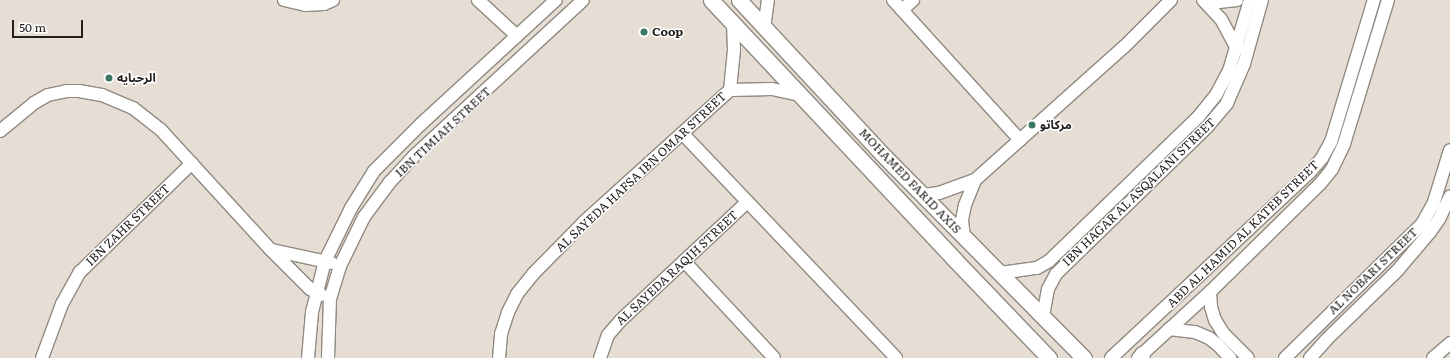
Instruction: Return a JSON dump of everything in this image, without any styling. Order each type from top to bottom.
[{"type":"main road","name":"MOHAMED FARID AXIS","points":[[711,0],[1046,356]]},
{"type":"main road","name":"MOHAMED FARID AXIS","points":[[739,0],[923,195],[1084,358]]},
{"type":"street","points":[[284,0],[305,5],[324,4],[333,0]]},
{"type":"street","points":[[478,0],[517,36]]},
{"type":"street","name":"IBN TIMIAH STREET","points":[[308,358],[310,324],[316,293],[325,261],[347,214],[374,171],[422,124],[556,0]]},
{"type":"street","name":"IBN TIMIAH STREET","points":[[328,358],[330,299],[340,266],[364,217],[390,182],[414,157],[583,0]]},
{"type":"street","points":[[764,28],[768,0]]},
{"type":"street","points":[[893,0],[1020,140]]},
{"type":"street","points":[[902,10],[913,0]]},
{"type":"street","points":[[923,195],[939,193],[976,180],[1126,46],[1171,0]]},
{"type":"street","points":[[1205,0],[1219,2],[1238,0]]},
{"type":"street","points":[[1205,0],[1242,48]]},
{"type":"street","name":"IBN HAGAR AL ASQALANI STREET","points":[[1043,317],[1048,288],[1056,274],[1217,116],[1236,86],[1250,0]]},
{"type":"street","name":"IBN HAGAR AL ASQALANI STREET","points":[[1000,274],[1038,268],[1049,261],[1208,106],[1242,48],[1262,0]]},
{"type":"street","name":"ABD AL HAMID AL KATEB STREET","points":[[1111,358],[1309,173],[1322,158],[1331,142],[1374,0]]},
{"type":"street","name":"ABD AL HAMID AL KATEB STREET","points":[[1140,357],[1210,292],[1320,184],[1336,162],[1346,137],[1388,0]]},
{"type":"street","points":[[733,23],[733,63],[730,90],[758,88],[800,95]]},
{"type":"street","name":"AL SAYEDA HAFSA IBN OMAR STREET","points":[[499,358],[501,334],[508,312],[517,294],[533,274],[584,221],[683,134],[730,90]]},
{"type":"street","points":[[0,131],[34,103],[48,95],[67,91],[90,92],[118,101],[148,119],[192,163],[304,284],[316,293],[330,299]]},
{"type":"street","points":[[683,134],[896,358]]},
{"type":"street","name":"AL NOBARI STREET","points":[[1285,358],[1413,234],[1429,213],[1445,184],[1450,150]]},
{"type":"street","name":"IBN ZAHR STREET","points":[[42,358],[62,304],[80,272],[192,163]]},
{"type":"street","points":[[964,237],[962,220],[965,205],[976,180]]},
{"type":"street","name":"AL NOBARI STREET","points":[[1310,358],[1327,339],[1397,271],[1430,232],[1439,219],[1450,196]]},
{"type":"street","name":"AL SAYEDA RAQIH STREET","points":[[600,358],[608,336],[620,320],[747,202]]},
{"type":"street","points":[[270,249],[325,261],[340,266]]},
{"type":"street","points":[[1057,253],[1066,263]]},
{"type":"street","points":[[684,261],[774,358]]},
{"type":"street","points":[[1210,292],[1211,306],[1223,333],[1248,358]]},
{"type":"street","points":[[1169,329],[1195,332],[1208,338],[1218,345],[1230,358]]},
{"type":"street","points":[[1433,358],[1450,343]]},
{"type":"place","name":"Coop","points":[[644,32]]},
{"type":"place","name":"الرحبايه","points":[[109,78]]},
{"type":"place","name":"مركاتو","points":[[1032,125]]}]
